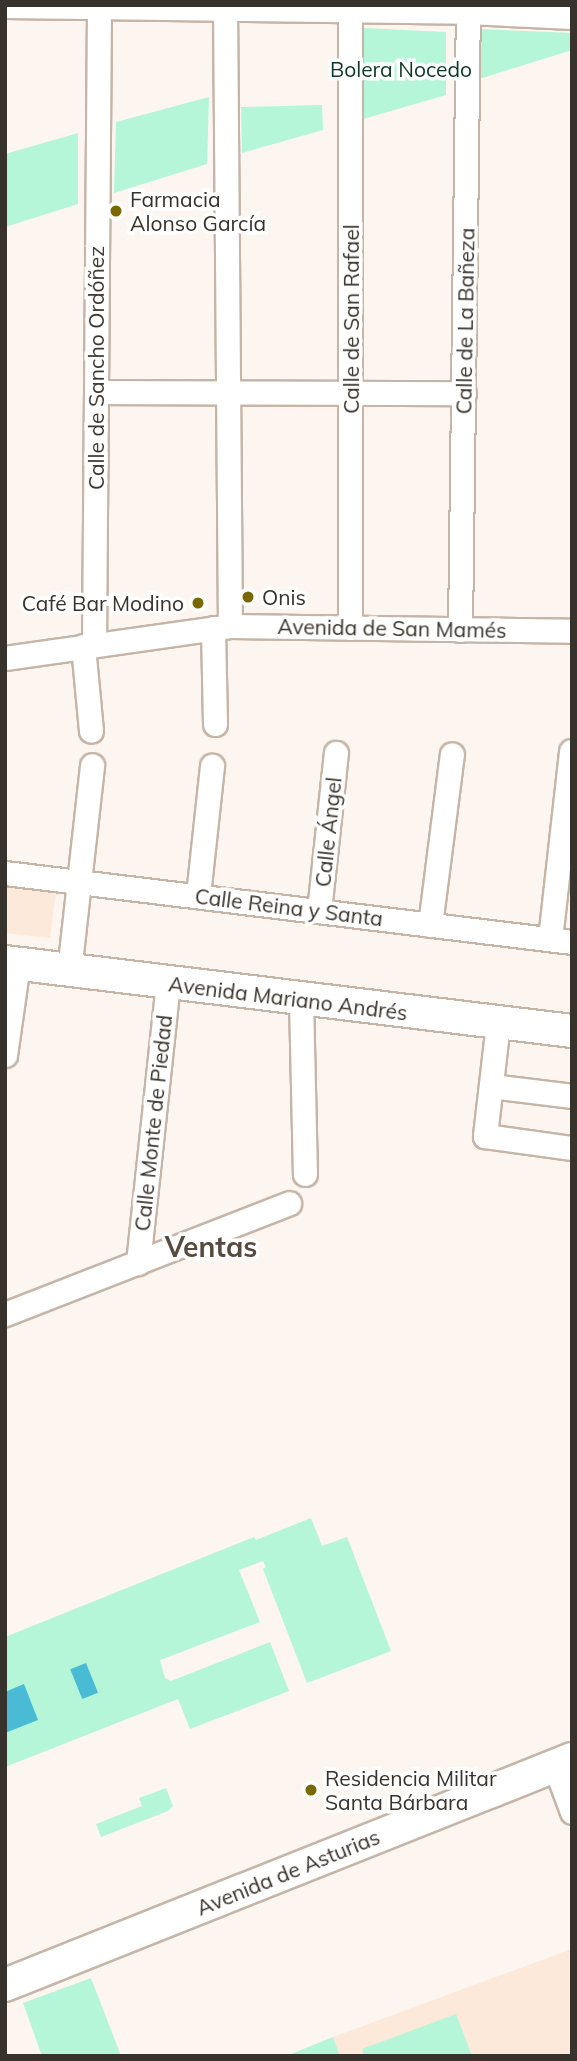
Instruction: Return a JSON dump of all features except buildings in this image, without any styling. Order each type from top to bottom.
[{"type":"main road","name":"Avenida Mariano Andrés","points":[[12,963],[572,1031]]},
{"type":"main road","name":"Avenida de Asturias","points":[[5,1985],[563,1763]]},
{"type":"street","points":[[5,6],[467,8],[572,17]]},
{"type":"street","name":"Calle de Sancho Ordóñez","points":[[89,646],[96,392],[99,6]]},
{"type":"street","points":[[215,724],[222,627],[228,391],[225,7]]},
{"type":"street","name":"Calle de San Rafael","points":[[350,8],[350,628]]},
{"type":"street","name":"Calle de La Bañeza","points":[[460,630],[467,8]]},
{"type":"street","points":[[96,392],[464,393]]},
{"type":"street","name":"Avenida de San Mamés","points":[[5,659],[222,627],[572,631]]},
{"type":"street","points":[[89,646],[91,731]]},
{"type":"street","points":[[561,941],[571,751]]},
{"type":"street","name":"Calle Ángel","points":[[319,911],[337,753]]},
{"type":"street","points":[[430,925],[452,754]]},
{"type":"street","points":[[69,971],[93,765]]},
{"type":"street","points":[[198,895],[212,766]]},
{"type":"street","name":"Calle Reina y Santa","points":[[5,873],[561,941]]},
{"type":"street","points":[[5,1055],[12,963]]},
{"type":"street","name":"Calle Monte de Piedad","points":[[138,1263],[168,983]]},
{"type":"street","points":[[301,999],[305,1174]]},
{"type":"street","points":[[498,1023],[485,1136],[572,1148]]},
{"type":"street","points":[[491,1086],[572,1096]]},
{"type":"street","points":[[5,1314],[289,1203]]},
{"type":"street","points":[[563,1763],[572,1812]]},
{"type":"shaded area","points":[[5,884],[56,891],[50,938],[5,933]]},
{"type":"shaded area","points":[[572,1949],[572,2056],[340,2056],[333,2037]]},
{"type":"green space","name":"Bolera Nocedo","points":[[364,28],[446,32],[446,95],[363,119]]},
{"type":"green space","points":[[479,29],[572,33],[572,50],[479,79]]},
{"type":"green space","points":[[209,97],[207,164],[114,193],[116,122]]},
{"type":"green space","points":[[322,105],[323,130],[242,153],[241,107]]},
{"type":"green space","points":[[78,133],[78,204],[5,227],[5,154]]},
{"type":"green space","points":[[311,1518],[322,1546],[347,1537],[391,1651],[307,1683],[263,1569],[266,1567],[263,1561],[239,1570],[260,1622],[160,1660],[165,1678],[171,1681],[270,1642],[289,1691],[190,1729],[178,1699],[5,1767],[5,1637],[254,1537],[256,1540]]},
{"type":"green space","points":[[166,1788],[173,1806],[168,1811],[101,1837],[96,1824],[142,1806],[139,1798]]},
{"type":"green space","points":[[91,1978],[121,2056],[42,2056],[23,2003]]},
{"type":"green space","points":[[456,2014],[472,2056],[364,2056],[362,2049]]},
{"type":"green space","points":[[333,2037],[340,2056],[286,2056]]},
{"type":"water","points":[[86,1663],[98,1693],[82,1699],[70,1669]]},
{"type":"water","points":[[24,1684],[38,1720],[5,1733],[5,1692]]},
{"type":"place","name":"Farmacia Alonso García","points":[[116,211]]},
{"type":"place","name":"Onis","points":[[248,597]]},
{"type":"place","name":"Café Bar Modino","points":[[198,603]]},
{"type":"place","name":"Residencia Militar Santa Bárbara","points":[[311,1790]]},
{"type":"district","name":"Ventas","points":[[211,1247]]}]
